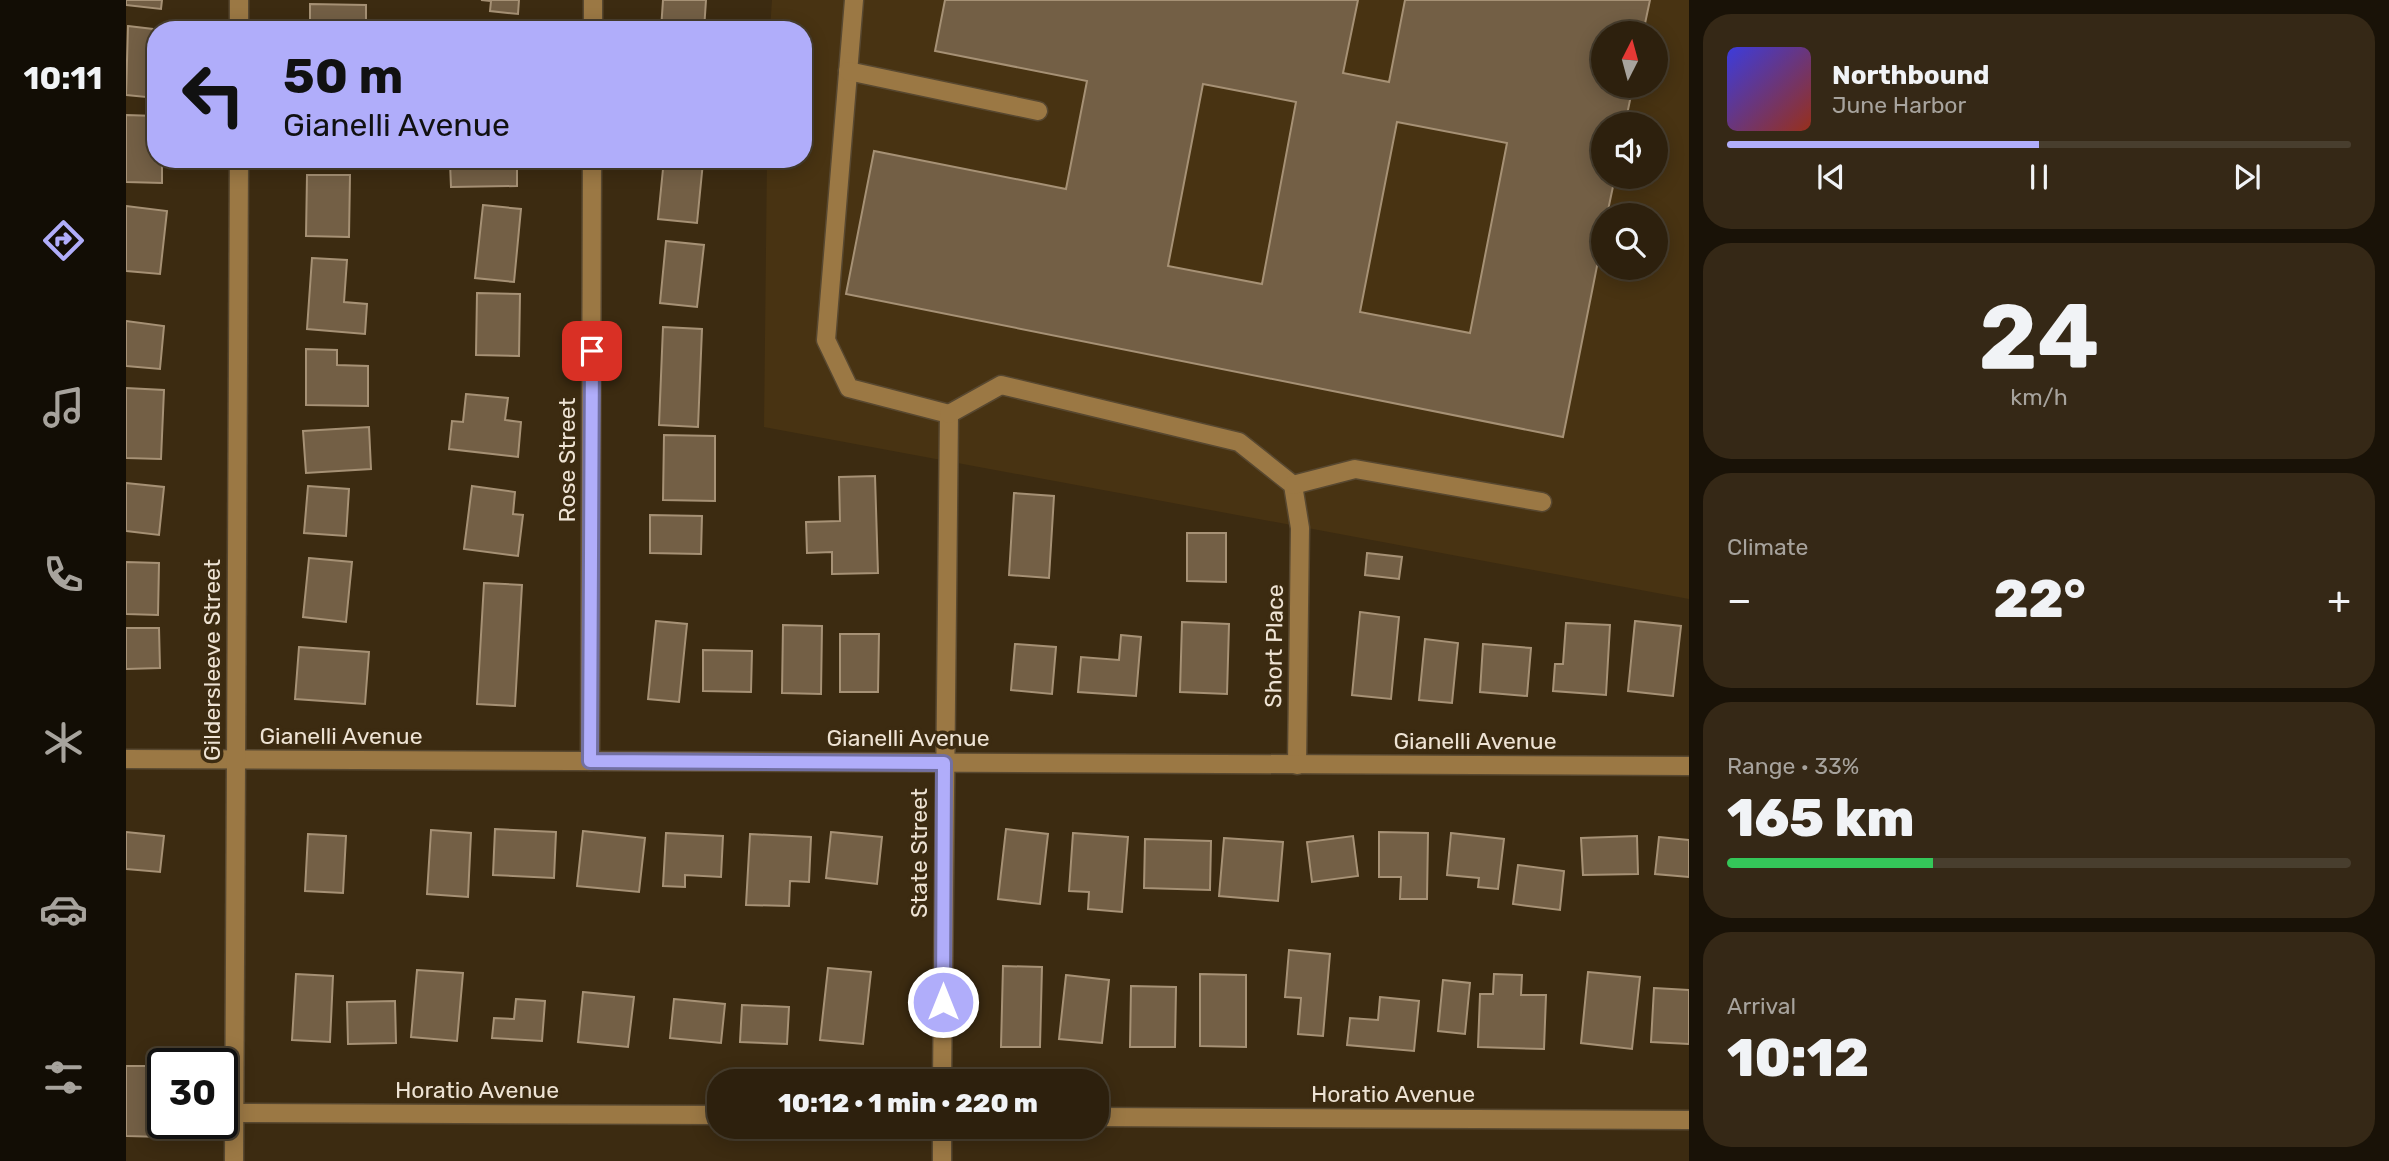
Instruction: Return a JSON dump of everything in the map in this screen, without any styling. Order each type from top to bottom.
[{"type":"street","points":[[239,0],[239,21]]},
{"type":"street","points":[[593,0],[593,21]]},
{"type":"street","points":[[854,0],[826,340],[849,388],[948,414],[1000,385],[1239,442],[1293,485],[1354,469],[1542,502]]},
{"type":"street","points":[[848,71],[1038,111]]},
{"type":"street","name":"Gildersleeve Street","points":[[234,1048],[239,168]]},
{"type":"street","name":"Rose Street","points":[[590,761],[592,168]]},
{"type":"street","name":"State Street","points":[[942,1069],[948,414]]},
{"type":"street","name":"Short Place","points":[[1293,485],[1300,528],[1297,765]]},
{"type":"street","name":"Gianelli Avenue","points":[[126,759],[1689,766]]},
{"type":"street","name":"Horatio Avenue","points":[[238,1113],[707,1115]]},
{"type":"street","name":"Horatio Avenue","points":[[1109,1117],[1689,1120]]},
{"type":"street","name":"Gildersleeve Street","points":[[234,1139],[234,1161]]},
{"type":"street","points":[[942,1139],[942,1161]]},
{"type":"shaded area","points":[[772,0],[1689,0],[1689,599],[764,427],[767,168],[812,168],[812,21],[771,21]]},
{"type":"building","points":[[126,0],[162,0],[161,9],[126,5]]},
{"type":"building","points":[[481,0],[519,0],[518,14],[490,11],[491,1]]},
{"type":"building","points":[[663,0],[706,0],[705,21],[662,21]]},
{"type":"building","points":[[945,0],[1358,0],[1343,73],[1389,82],[1405,0],[1650,0],[1646,21],[1591,21],[1591,98],[1630,98],[1628,112],[1591,112],[1591,189],[1612,189],[1610,203],[1591,203],[1591,280],[1594,280],[1563,437],[846,294],[874,151],[1066,189],[1087,81],[935,51]],"holes":[[[1203,84],[1296,102],[1262,284],[1168,266]],[[1397,122],[1507,143],[1470,333],[1360,312]]]},
{"type":"building","points":[[310,4],[366,5],[366,21],[310,21]]},
{"type":"building","points":[[128,26],[147,28],[147,97],[126,95]]},
{"type":"building","points":[[126,115],[147,116],[147,168],[162,168],[162,183],[126,182]]},
{"type":"building","points":[[450,168],[517,168],[517,186],[451,187]]},
{"type":"building","points":[[663,168],[702,168],[697,223],[658,219]]},
{"type":"building","points":[[307,175],[350,175],[349,237],[306,236]]},
{"type":"building","points":[[483,205],[521,209],[514,282],[475,278]]},
{"type":"building","points":[[126,206],[167,211],[160,274],[126,271]]},
{"type":"building","points":[[666,241],[704,245],[697,307],[660,303]]},
{"type":"building","points":[[312,258],[347,260],[344,302],[367,304],[365,334],[307,329]]},
{"type":"building","points":[[477,293],[520,294],[519,356],[476,355]]},
{"type":"building","points":[[126,321],[164,326],[160,369],[126,366]]},
{"type":"building","points":[[663,327],[702,329],[698,427],[659,425]]},
{"type":"building","points":[[306,349],[337,350],[337,365],[368,366],[368,406],[306,405]]},
{"type":"building","points":[[126,388],[164,390],[161,459],[126,458]]},
{"type":"building","points":[[466,394],[508,398],[505,420],[521,422],[518,457],[449,449],[452,421],[463,422]]},
{"type":"building","points":[[369,427],[371,469],[306,473],[303,431]]},
{"type":"building","points":[[664,435],[715,436],[715,501],[663,500]]},
{"type":"building","points":[[875,476],[878,573],[832,574],[832,552],[807,553],[806,522],[840,521],[839,477]]},
{"type":"building","points":[[126,483],[164,487],[159,535],[126,531]]},
{"type":"building","points":[[308,486],[349,489],[346,536],[304,533]]},
{"type":"building","points":[[472,486],[515,492],[513,514],[523,515],[518,556],[464,549]]},
{"type":"building","points":[[1014,493],[1054,496],[1049,578],[1009,575]]},
{"type":"building","points":[[650,515],[702,516],[701,554],[650,553]]},
{"type":"building","points":[[1187,533],[1226,533],[1226,582],[1187,581]]},
{"type":"building","points":[[1367,553],[1402,557],[1399,579],[1365,575]]},
{"type":"building","points":[[309,558],[352,562],[346,622],[303,617]]},
{"type":"building","points":[[126,562],[159,563],[158,615],[126,614]]},
{"type":"building","points":[[484,583],[522,585],[515,706],[477,704]]},
{"type":"building","points":[[1360,612],[1399,617],[1391,699],[1352,695]]},
{"type":"building","points":[[656,621],[687,624],[679,702],[648,699]]},
{"type":"building","points":[[1635,621],[1681,626],[1673,696],[1628,691]]},
{"type":"building","points":[[1182,622],[1229,624],[1227,694],[1180,692]]},
{"type":"building","points":[[1566,623],[1610,625],[1606,695],[1553,691],[1555,664],[1563,664]]},
{"type":"building","points":[[783,625],[822,626],[821,694],[782,693]]},
{"type":"building","points":[[126,628],[159,628],[160,668],[126,669]]},
{"type":"building","points":[[840,634],[879,634],[878,692],[840,692]]},
{"type":"building","points":[[1121,635],[1141,637],[1136,696],[1078,692],[1081,657],[1119,660]]},
{"type":"building","points":[[1425,639],[1458,643],[1452,703],[1419,700]]},
{"type":"building","points":[[1015,644],[1056,647],[1052,694],[1011,690]]},
{"type":"building","points":[[1483,644],[1531,648],[1527,696],[1480,692]]},
{"type":"building","points":[[299,647],[369,652],[365,704],[295,699]]},
{"type":"building","points":[[703,650],[752,651],[751,692],[703,691]]},
{"type":"building","points":[[495,829],[556,832],[554,878],[493,875]]},
{"type":"building","points":[[1006,829],[1048,834],[1040,904],[998,899]]},
{"type":"building","points":[[431,830],[471,833],[468,897],[427,894]]},
{"type":"building","points":[[583,831],[645,838],[639,892],[577,886]]},
{"type":"building","points":[[126,832],[164,836],[160,872],[126,869]]},
{"type":"building","points":[[831,832],[882,837],[877,884],[826,878]]},
{"type":"building","points":[[1379,832],[1428,833],[1427,899],[1400,899],[1401,877],[1379,877]]},
{"type":"building","points":[[666,833],[723,836],[721,877],[685,875],[685,887],[663,886]]},
{"type":"building","points":[[1073,833],[1128,837],[1122,912],[1088,909],[1089,892],[1069,891]]},
{"type":"building","points":[[1451,833],[1504,839],[1498,889],[1478,887],[1479,878],[1447,875]]},
{"type":"building","points":[[308,834],[346,836],[343,893],[305,891]]},
{"type":"building","points":[[750,834],[811,837],[809,882],[790,881],[789,906],[746,905]]},
{"type":"building","points":[[1353,836],[1358,876],[1312,882],[1307,842]]},
{"type":"building","points":[[1637,836],[1638,874],[1583,875],[1581,838]]},
{"type":"building","points":[[1659,837],[1689,840],[1689,877],[1655,874]]},
{"type":"building","points":[[1224,838],[1283,842],[1278,901],[1219,896]]},
{"type":"building","points":[[1145,839],[1211,841],[1210,890],[1144,888]]},
{"type":"building","points":[[1518,865],[1564,871],[1560,910],[1513,904]]},
{"type":"building","points":[[1289,950],[1330,954],[1323,1036],[1298,1034],[1301,998],[1285,997]]},
{"type":"building","points":[[1003,966],[1042,967],[1040,1047],[1001,1047]]},
{"type":"building","points":[[828,968],[871,972],[863,1044],[820,1040]]},
{"type":"building","points":[[417,970],[463,973],[457,1041],[411,1037]]},
{"type":"building","points":[[1588,972],[1640,977],[1632,1049],[1581,1043]]},
{"type":"building","points":[[296,974],[333,976],[330,1042],[292,1040]]},
{"type":"building","points":[[1200,974],[1246,975],[1246,1047],[1200,1046]]},
{"type":"building","points":[[1494,974],[1522,975],[1521,995],[1546,995],[1544,1049],[1478,1047],[1480,994],[1493,994]]},
{"type":"building","points":[[1066,975],[1109,980],[1102,1043],[1059,1039]]},
{"type":"building","points":[[1443,980],[1470,983],[1465,1034],[1438,1031]]},
{"type":"building","points":[[1131,986],[1176,987],[1175,1047],[1130,1047]]},
{"type":"building","points":[[1654,988],[1689,990],[1689,1044],[1651,1042]]},
{"type":"building","points":[[583,992],[634,997],[628,1047],[578,1042]]},
{"type":"building","points":[[1380,997],[1419,1001],[1414,1051],[1347,1045],[1350,1018],[1378,1020]]},
{"type":"building","points":[[516,999],[545,1001],[542,1041],[492,1038],[494,1018],[514,1019]]},
{"type":"building","points":[[674,999],[725,1004],[721,1043],[670,1038]]},
{"type":"building","points":[[395,1001],[396,1043],[348,1044],[347,1002]]},
{"type":"building","points":[[742,1005],[789,1007],[787,1044],[740,1042]]},
{"type":"building","points":[[126,1066],[147,1066],[147,1137],[126,1136]]},
{"type":"route","points":[[592,351],[590,761],[944,763],[943,1002]]}]
